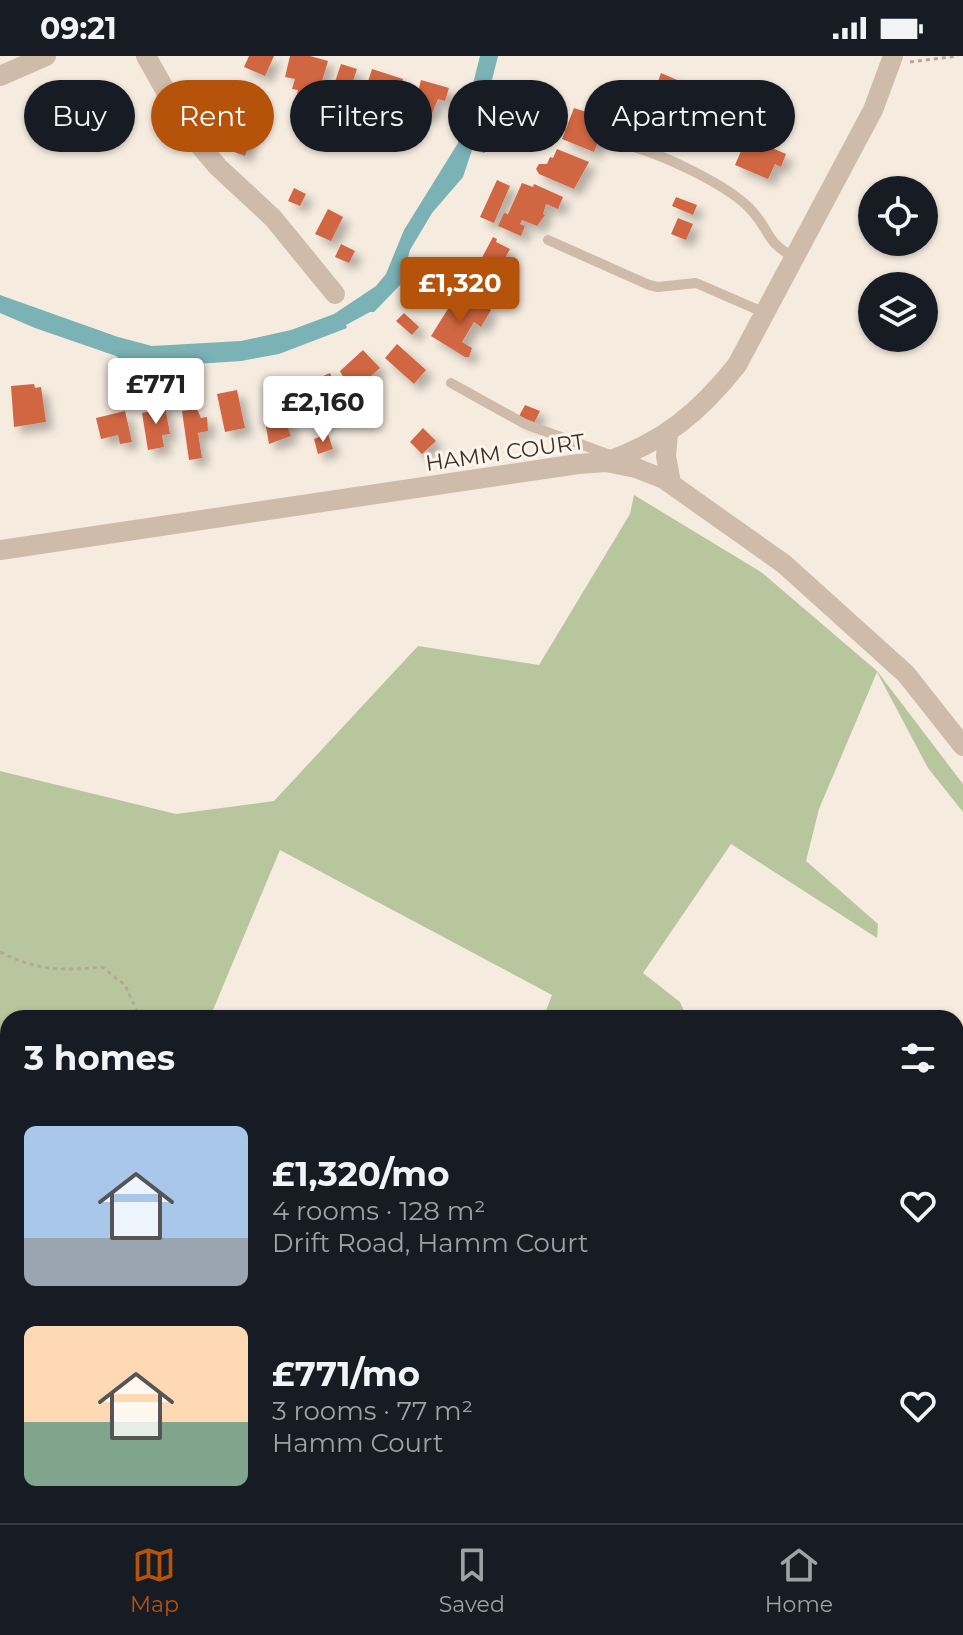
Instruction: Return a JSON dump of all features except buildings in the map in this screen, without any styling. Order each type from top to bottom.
[{"type":"street","points":[[0,76],[46,56]]},
{"type":"street","points":[[146,56],[190,134],[228,176],[273,218],[335,294]]},
{"type":"street","points":[[612,460],[639,451],[668,434],[721,385],[737,365],[873,110],[892,60]]},
{"type":"street","points":[[668,434],[666,456],[671,483]]},
{"type":"street","name":"HAMM COURT","points":[[0,550],[612,460],[671,483],[784,564],[906,674],[963,746]]},
{"type":"lane","points":[[649,152],[729,191],[753,212],[772,243],[795,258]]},
{"type":"lane","points":[[548,240],[649,285],[696,283],[765,313]]},
{"type":"lane","points":[[451,383],[525,424],[612,460]]},
{"type":"path","points":[[892,60],[958,56]]},
{"type":"path","points":[[0,952],[24,964],[63,971],[102,967],[125,985],[136,1010]]},
{"type":"green space","points":[[634,495],[761,572],[877,671],[963,784],[963,812],[928,768],[877,672],[819,809],[806,861],[878,924],[877,938],[731,844],[643,973],[680,1002],[684,1010],[546,1010],[552,995],[280,850],[213,1010],[0,1010],[0,771],[176,814],[274,801],[418,646],[539,665],[630,514]]},
{"type":"water","points":[[480,56],[498,56],[492,80],[474,80]]},
{"type":"water","points":[[452,152],[471,152],[463,177],[432,213],[410,250],[401,284],[374,312],[346,325],[347,328],[279,354],[241,361],[151,367],[125,363],[116,356],[0,313],[0,295],[152,346],[241,341],[291,330],[334,314],[376,286],[386,274],[404,230]]}]
